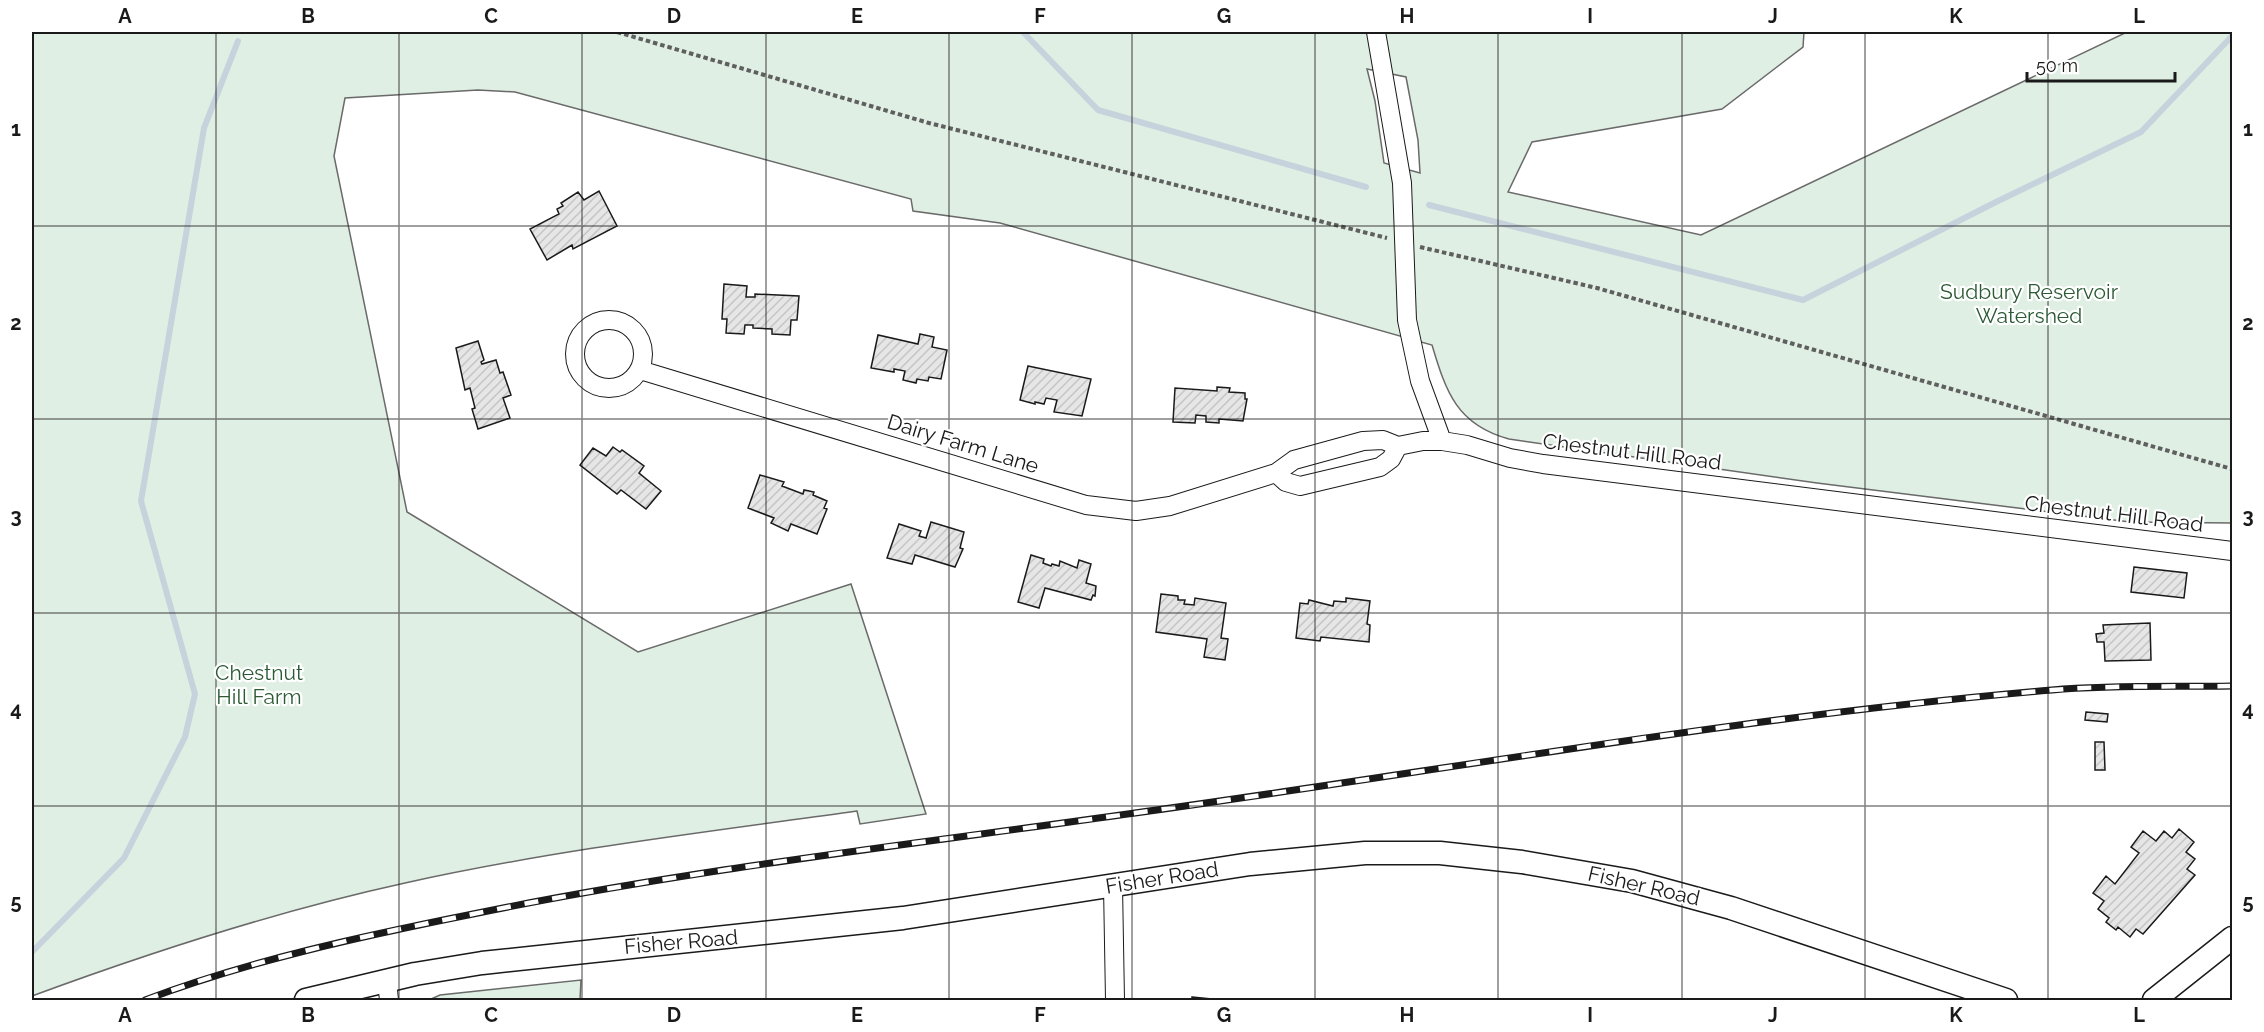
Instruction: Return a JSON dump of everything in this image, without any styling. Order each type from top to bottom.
[{"type":"street","points":[[1376,32],[1402,183],[1407,320],[1420,381],[1442,441]]},
{"type":"street","name":"Dairy Farm Lane","points":[[640,370],[1086,505],[1137,511],[1170,506],[1276,473],[1294,460],[1363,441],[1383,440],[1398,446],[1423,441],[1442,441]]},
{"type":"street","name":"Chestnut Hill Road","points":[[1442,441],[1543,464],[2232,551]]},
{"type":"street","points":[[1276,473],[1286,482],[1300,486],[1380,467],[1391,459],[1398,446]]},
{"type":"street","name":"Fisher Road","points":[[306,1000],[388,991],[482,963],[903,918],[1250,864],[1365,853],[1440,853],[1522,862],[1632,880],[1771,921],[2006,1000]]},
{"type":"street","points":[[1113,886],[1114,1000]]},
{"type":"street","points":[[2154,1000],[2232,938]]},
{"type":"green space","points":[[32,32],[1804,32],[1803,47],[1722,109],[1532,142],[1508,192],[1701,235],[2127,32],[2232,32],[2232,523],[2130,522],[1817,483],[1509,439],[1491,433],[1465,415],[1449,392],[1432,345],[1000,223],[913,211],[911,199],[515,92],[478,90],[345,98],[334,156],[407,512],[638,652],[851,584],[926,814],[860,824],[857,811],[630,842],[461,871],[357,894],[263,919],[124,963],[32,996]],"holes":[[[1367,69],[1406,77],[1418,140],[1420,173],[1384,163],[1375,101]]]},
{"type":"green space","points":[[581,980],[580,1000],[429,1000],[440,995]]},
{"type":"building","points":[[599,191],[617,226],[573,249],[572,245],[547,260],[530,229],[559,214],[557,209],[563,206],[561,203],[578,192],[584,200]]},
{"type":"building","points":[[724,284],[747,286],[746,297],[755,297],[755,294],[799,296],[797,320],[791,320],[790,335],[772,334],[772,329],[753,328],[753,325],[745,325],[744,334],[726,333],[727,319],[722,319]]},
{"type":"building","points":[[920,334],[934,337],[932,347],[947,350],[941,379],[929,377],[928,381],[917,379],[916,383],[903,380],[905,371],[894,369],[894,372],[871,368],[878,335],[918,344]]},
{"type":"building","points":[[478,341],[484,360],[482,364],[496,360],[511,395],[503,398],[510,418],[478,429],[472,409],[475,408],[470,388],[465,390],[456,348]]},
{"type":"building","points":[[1028,366],[1091,379],[1082,416],[1054,412],[1057,400],[1046,398],[1044,404],[1035,402],[1035,404],[1020,400]]},
{"type":"building","points":[[1217,387],[1230,388],[1229,392],[1245,393],[1245,399],[1247,399],[1243,421],[1219,419],[1219,423],[1206,422],[1206,416],[1196,415],[1195,423],[1173,422],[1175,388],[1217,391]]},
{"type":"building","points":[[613,447],[620,452],[622,450],[644,466],[639,473],[661,491],[646,509],[621,490],[617,494],[580,465],[593,448],[606,456]]},
{"type":"building","points":[[760,475],[784,482],[782,486],[803,494],[804,490],[814,492],[813,495],[827,501],[824,508],[827,509],[817,534],[791,524],[788,531],[771,523],[774,518],[748,508]]},
{"type":"building","points":[[931,522],[964,532],[960,548],[963,549],[955,567],[915,555],[912,564],[887,558],[899,524],[921,531],[919,536],[926,538]]},
{"type":"building","points":[[1031,555],[1044,559],[1043,563],[1051,566],[1052,564],[1059,566],[1060,561],[1077,568],[1079,560],[1091,564],[1086,583],[1096,586],[1095,596],[1093,595],[1091,600],[1045,588],[1039,608],[1018,602]]},
{"type":"building","points":[[2134,567],[2187,573],[2184,598],[2131,592]]},
{"type":"building","points":[[1161,594],[1178,596],[1178,600],[1185,600],[1184,604],[1194,605],[1195,598],[1226,603],[1221,638],[1228,639],[1225,660],[1204,657],[1207,639],[1156,632]]},
{"type":"building","points":[[1346,598],[1370,601],[1367,624],[1370,625],[1369,642],[1321,637],[1320,641],[1296,638],[1300,603],[1308,604],[1309,600],[1333,606],[1334,601],[1346,602]]},
{"type":"building","points":[[2150,623],[2151,660],[2105,661],[2104,642],[2097,642],[2096,634],[2104,633],[2103,625]]},
{"type":"building","points":[[2086,712],[2108,714],[2107,722],[2085,720]]},
{"type":"building","points":[[2095,742],[2104,742],[2105,770],[2095,770]]},
{"type":"building","points":[[2179,829],[2194,842],[2186,852],[2195,859],[2187,869],[2195,875],[2143,934],[2136,929],[2130,937],[2118,927],[2116,930],[2106,922],[2109,918],[2098,909],[2104,901],[2093,893],[2106,876],[2115,884],[2139,853],[2131,847],[2143,831],[2156,841],[2164,831],[2172,838]]},
{"type":"building","points":[[1192,997],[1222,1000],[1192,1000]]},
{"type":"waterway","points":[[1023,32],[1098,110],[1366,187]]},
{"type":"waterway","points":[[1429,205],[1803,300],[1996,202],[2141,132],[2232,36]]},
{"type":"waterway","points":[[32,952],[124,858],[185,737],[195,694],[141,501],[204,128],[238,41]]},
{"type":"railway","points":[[145,1000],[266,961],[349,940],[555,898],[721,870],[1250,797],[1822,714],[2075,688],[2232,686]]},
{"type":"park label","name":"Sudbury Reservoir Watershed","points":[[2029,304]]},
{"type":"park label","name":"Chestnut Hill Farm","points":[[259,685]]}]
